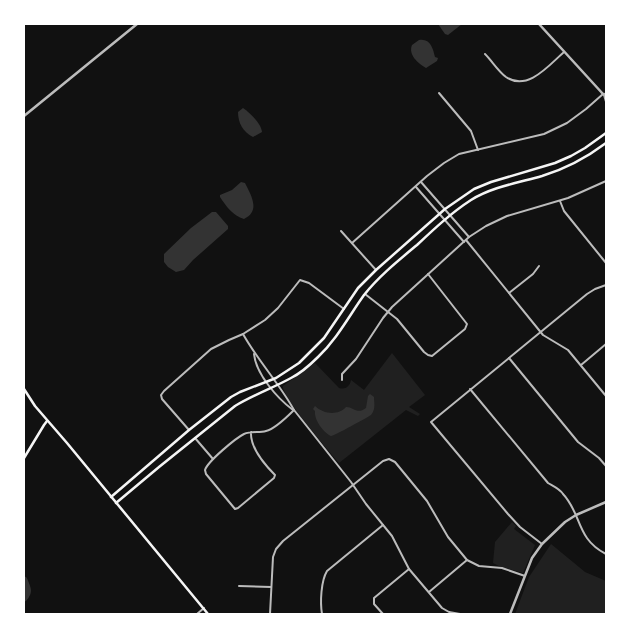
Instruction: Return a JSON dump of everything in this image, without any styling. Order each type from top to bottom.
[{"type":"main road","points":[[111,497],[189,430],[235,394],[285,374],[299,363],[332,328],[358,288],[376,270],[445,209],[474,189],[491,182],[555,163],[571,156],[606,133]]},
{"type":"main road","points":[[116,503],[235,406],[293,377],[317,358],[326,350],[365,294],[377,280],[470,200],[488,191],[542,176],[568,166],[586,157],[606,143]]},
{"type":"main road","points":[[24,389],[47,421],[67,443],[208,614]]},
{"type":"main road","points":[[24,458],[47,421]]},
{"type":"street","points":[[24,116],[137,24]]},
{"type":"street","points":[[539,24],[605,95],[606,101]]},
{"type":"street","points":[[485,54],[507,77],[517,81],[527,80],[538,75],[564,52]]},
{"type":"street","points":[[439,93],[471,131],[478,150]]},
{"type":"street","points":[[352,243],[421,182],[444,163],[459,154],[544,134],[567,123],[605,95]]},
{"type":"street","points":[[342,380],[342,374],[366,346],[388,312],[469,237],[486,226],[507,216],[560,201],[606,181]]},
{"type":"street","points":[[421,182],[469,237]]},
{"type":"street","points":[[416,187],[464,242]]},
{"type":"street","points":[[560,201],[564,211],[606,262]]},
{"type":"street","points":[[341,231],[376,270]]},
{"type":"street","points":[[466,240],[541,332],[547,338],[566,348],[606,396]]},
{"type":"street","points":[[509,293],[533,274],[539,266]]},
{"type":"street","points":[[365,294],[397,319],[424,352],[430,356],[436,353],[467,326],[466,321],[428,274]]},
{"type":"street","points":[[189,430],[162,399],[162,393],[211,349],[243,334],[265,320],[300,280],[309,283],[344,309]]},
{"type":"street","points":[[542,544],[520,527],[508,514],[431,422],[588,294],[595,289],[606,285]]},
{"type":"street","points":[[243,334],[254,353],[260,359],[294,410],[392,536],[409,569],[442,608],[449,612],[460,614]]},
{"type":"street","points":[[581,365],[606,344]]},
{"type":"street","points":[[254,353],[254,361],[266,382],[282,402],[294,410]]},
{"type":"street","points":[[509,358],[578,442],[599,458],[606,466]]},
{"type":"street","points":[[470,390],[548,483],[563,492],[576,515],[585,536],[597,548],[606,554]]},
{"type":"street","points":[[250,432],[252,444],[263,462],[275,476],[271,481],[235,509],[206,474],[206,466],[240,437],[250,432],[266,431],[270,429],[294,410]]},
{"type":"street","points":[[195,438],[213,459]]},
{"type":"street","points":[[270,614],[270,587],[273,558],[276,549],[283,541],[389,458],[395,462],[427,501],[448,536],[468,560],[479,566],[502,568],[525,576]]},
{"type":"street","points":[[510,614],[532,558],[542,544],[576,515],[606,502]]},
{"type":"street","points":[[322,614],[322,585],[327,571],[383,525]]},
{"type":"street","points":[[429,592],[468,560]]},
{"type":"street","points":[[383,614],[374,604],[373,600],[375,596],[409,569]]},
{"type":"street","points":[[239,586],[270,587]]},
{"type":"street","points":[[197,614],[204,608]]},
{"type":"shaded area","points":[[438,24],[462,24],[448,35],[445,34]]},
{"type":"shaded area","points":[[419,40],[428,42],[432,47],[435,57],[438,58],[437,61],[426,68],[417,61],[411,52],[412,45]]},
{"type":"shaded area","points":[[243,108],[255,118],[260,125],[262,132],[253,137],[246,133],[240,123],[238,112]]},
{"type":"shaded area","points":[[241,182],[245,183],[253,202],[252,212],[244,219],[233,213],[220,197],[220,195],[232,190]]},
{"type":"shaded area","points":[[212,212],[216,212],[228,226],[228,229],[184,270],[176,272],[168,267],[164,262],[164,254],[191,228]]},
{"type":"shaded area","points":[[392,353],[425,395],[409,407],[420,414],[418,416],[406,410],[339,463],[297,412],[284,392],[283,386],[315,363],[339,388],[347,387],[351,380],[364,390]]},
{"type":"shaded area","points":[[370,394],[374,397],[374,410],[371,415],[331,436],[322,429],[313,409],[315,406],[322,411],[330,413],[339,412],[346,407],[360,411],[366,408],[368,396]]},
{"type":"shaded area","points":[[512,522],[516,526],[514,529],[535,545],[523,573],[493,563],[495,542]]},
{"type":"shaded area","points":[[551,544],[585,572],[606,581],[606,614],[515,614],[529,577]]},
{"type":"waterway","points":[[24,580],[27,587],[26,596],[24,598]]}]
